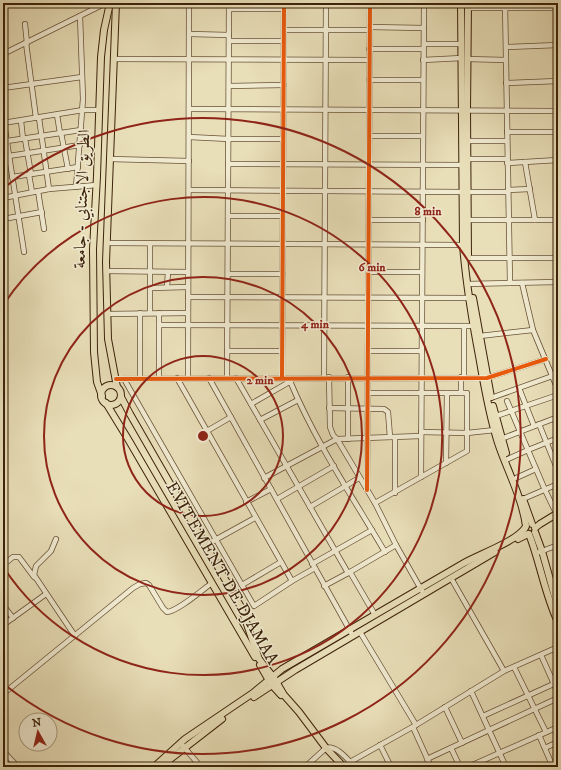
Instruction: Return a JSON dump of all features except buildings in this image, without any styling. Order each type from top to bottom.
[{"type":"main road","name":"الطريق الاجتنابي - جامعة","points":[[102,396],[97,382],[94,340],[93,250],[102,46],[110,3]]},
{"type":"main road","name":"الطريق الاجتنابي - جامعة","points":[[116,3],[106,271],[110,351],[117,387]]},
{"type":"main road","points":[[461,3],[462,44],[465,59]]},
{"type":"main road","points":[[466,245],[468,220],[463,165],[465,59],[468,6]]},
{"type":"main road","points":[[465,110],[467,141],[466,258],[469,284],[480,336],[485,378]]},
{"type":"main road","points":[[469,284],[469,298],[485,378],[501,439],[516,478],[531,529]]},
{"type":"main road","points":[[107,386],[117,387],[120,390],[121,397],[117,403],[113,405],[106,403],[102,396],[104,389],[107,386]]},
{"type":"main road","points":[[490,396],[498,442],[539,552],[556,609],[558,622]]},
{"type":"main road","name":"EVITEMENT DE DJAMAA","points":[[121,397],[244,612],[258,657],[273,681],[326,748],[344,767]]},
{"type":"main road","name":"EVITEMENT DE DJAMAA","points":[[106,403],[212,583],[273,681]]},
{"type":"main road","points":[[273,681],[282,669],[375,615],[451,578],[531,529],[539,520],[557,514]]},
{"type":"main road","points":[[154,767],[253,693],[360,632],[467,562],[531,529]]},
{"type":"main road","points":[[160,767],[182,745]]},
{"type":"street","points":[[3,54],[106,3]]},
{"type":"street","points":[[188,378],[190,3]]},
{"type":"street","points":[[227,378],[229,3]]},
{"type":"street","points":[[282,378],[284,3]]},
{"type":"street","points":[[326,3],[324,326],[330,428],[375,503],[396,545],[422,591]]},
{"type":"street","points":[[505,3],[510,283]]},
{"type":"street","points":[[367,490],[370,4],[424,4],[421,476]]},
{"type":"street","points":[[468,6],[505,9],[558,8]]},
{"type":"street","points":[[229,9],[284,9]]},
{"type":"street","points":[[76,186],[84,99],[80,16]]},
{"type":"street","points":[[25,24],[31,84],[42,136],[49,189]]},
{"type":"street","points":[[284,30],[424,28]]},
{"type":"street","points":[[190,34],[229,35]]},
{"type":"street","points":[[229,41],[284,41]]},
{"type":"street","points":[[370,49],[462,44]]},
{"type":"street","points":[[506,47],[558,45]]},
{"type":"street","points":[[114,59],[369,60]]},
{"type":"street","points":[[423,60],[506,60]]},
{"type":"street","points":[[3,88],[82,77]]},
{"type":"street","points":[[369,80],[423,80]]},
{"type":"street","points":[[506,83],[558,81]]},
{"type":"street","points":[[229,86],[284,85]]},
{"type":"street","points":[[189,109],[558,111]]},
{"type":"street","points":[[24,252],[14,196],[4,123],[82,110],[99,110]]},
{"type":"street","points":[[57,115],[68,169]]},
{"type":"street","points":[[21,121],[28,153],[32,192]]},
{"type":"street","points":[[7,141],[81,130]]},
{"type":"street","points":[[507,132],[558,132]]},
{"type":"street","points":[[369,136],[423,136]]},
{"type":"street","points":[[189,137],[283,139]]},
{"type":"street","points":[[467,141],[507,141]]},
{"type":"street","points":[[9,156],[80,145]]},
{"type":"street","points":[[110,159],[189,161]]},
{"type":"street","points":[[467,159],[525,162],[558,160]]},
{"type":"street","points":[[525,162],[535,220]]},
{"type":"street","points":[[228,164],[463,165]]},
{"type":"street","points":[[12,177],[78,168]]},
{"type":"street","points":[[3,198],[49,189],[97,185]]},
{"type":"street","points":[[189,190],[466,192],[530,189]]},
{"type":"street","points":[[38,191],[44,229]]},
{"type":"street","points":[[3,219],[42,212]]},
{"type":"street","points":[[228,216],[283,216]]},
{"type":"street","points":[[368,220],[423,220]]},
{"type":"street","points":[[468,220],[558,220]]},
{"type":"street","points":[[107,243],[466,245]]},
{"type":"street","points":[[150,244],[150,313]]},
{"type":"street","points":[[466,258],[558,258]]},
{"type":"street","points":[[469,284],[558,282],[558,268]]},
{"type":"street","points":[[106,271],[188,272]]},
{"type":"street","points":[[167,287],[168,272]]},
{"type":"street","points":[[369,272],[422,272]]},
{"type":"street","points":[[228,274],[282,274]]},
{"type":"street","points":[[522,283],[533,330],[558,390]]},
{"type":"street","points":[[150,288],[188,287]]},
{"type":"street","points":[[188,297],[469,298]]},
{"type":"street","points":[[140,313],[140,379]]},
{"type":"street","points":[[159,313],[159,378]]},
{"type":"street","points":[[107,314],[188,313]]},
{"type":"street","points":[[159,325],[474,326]]},
{"type":"street","points":[[461,393],[464,326]]},
{"type":"street","points":[[480,336],[533,330]]},
{"type":"street","points":[[227,351],[282,351]]},
{"type":"street","points":[[368,351],[422,351]]},
{"type":"street","points":[[116,379],[348,377],[485,378],[546,359]]},
{"type":"street","points":[[490,396],[502,394],[558,374]]},
{"type":"street","points":[[348,377],[348,439]]},
{"type":"street","points":[[177,378],[292,581]]},
{"type":"street","points":[[209,378],[353,636]]},
{"type":"street","points":[[236,378],[310,507],[375,615]]},
{"type":"street","points":[[251,404],[296,378]]},
{"type":"street","points":[[124,379],[254,606],[336,551],[372,530]]},
{"type":"street","points":[[290,381],[298,400],[323,447],[385,552]]},
{"type":"street","points":[[519,388],[526,406],[547,442],[557,463],[558,471]]},
{"type":"street","points":[[368,393],[466,393],[467,451],[375,503]]},
{"type":"street","points":[[446,463],[447,393]]},
{"type":"street","points":[[496,416],[558,395]]},
{"type":"street","points":[[260,420],[298,400]]},
{"type":"street","points":[[507,401],[545,490],[557,514]]},
{"type":"street","points":[[329,408],[367,408],[387,410],[390,437]]},
{"type":"street","points":[[207,431],[230,417]]},
{"type":"street","points":[[501,439],[558,417]]},
{"type":"street","points":[[264,478],[337,439],[395,437],[447,432],[495,430]]},
{"type":"street","points":[[395,437],[395,493]]},
{"type":"street","points":[[508,460],[558,438]]},
{"type":"street","points":[[277,499],[334,466]]},
{"type":"street","points":[[516,478],[536,469]]},
{"type":"street","points":[[310,507],[360,478]]},
{"type":"street","points":[[523,499],[558,484]]},
{"type":"street","points":[[246,502],[271,489]]},
{"type":"street","points":[[206,545],[255,518]]},
{"type":"street","points":[[36,580],[34,575],[36,566],[51,551],[56,539]]},
{"type":"street","points":[[324,586],[396,545]]},
{"type":"street","points":[[539,552],[558,545]]},
{"type":"street","points":[[3,565],[14,557],[19,557],[75,636]]},
{"type":"street","points":[[242,585],[280,562]]},
{"type":"street","points":[[451,578],[504,671]]},
{"type":"street","points":[[3,694],[133,588],[140,584],[146,583],[149,585],[163,608],[167,612],[170,612],[212,583]]},
{"type":"street","points":[[3,625],[46,594]]},
{"type":"street","points":[[3,605],[13,618]]},
{"type":"street","points":[[360,632],[414,726],[431,767]]},
{"type":"street","points":[[556,637],[558,642]]},
{"type":"street","points":[[350,762],[414,726],[504,671],[558,647]]},
{"type":"street","points":[[541,655],[556,682],[558,693]]},
{"type":"street","points":[[514,667],[546,732]]},
{"type":"street","points":[[483,716],[556,682]]},
{"type":"street","points":[[471,691],[506,767]]},
{"type":"street","points":[[427,759],[558,698]]},
{"type":"street","points":[[445,707],[462,743]]},
{"type":"street","points":[[468,767],[558,727]]},
{"type":"street","points":[[539,735],[553,767]]},
{"type":"street","points":[[545,748],[558,742]]},
{"type":"street","points":[[182,745],[201,767]]},
{"type":"street","points":[[380,745],[390,767]]},
{"type":"street","points":[[305,767],[326,748],[334,748],[355,767]]},
{"type":"street","points":[[451,748],[460,767]]},
{"type":"street","points":[[3,751],[18,767]]},
{"type":"cycle path","points":[[282,378],[284,3]]},
{"type":"cycle path","points":[[367,490],[370,3]]},
{"type":"cycle path","points":[[116,379],[487,378],[546,359]]}]
